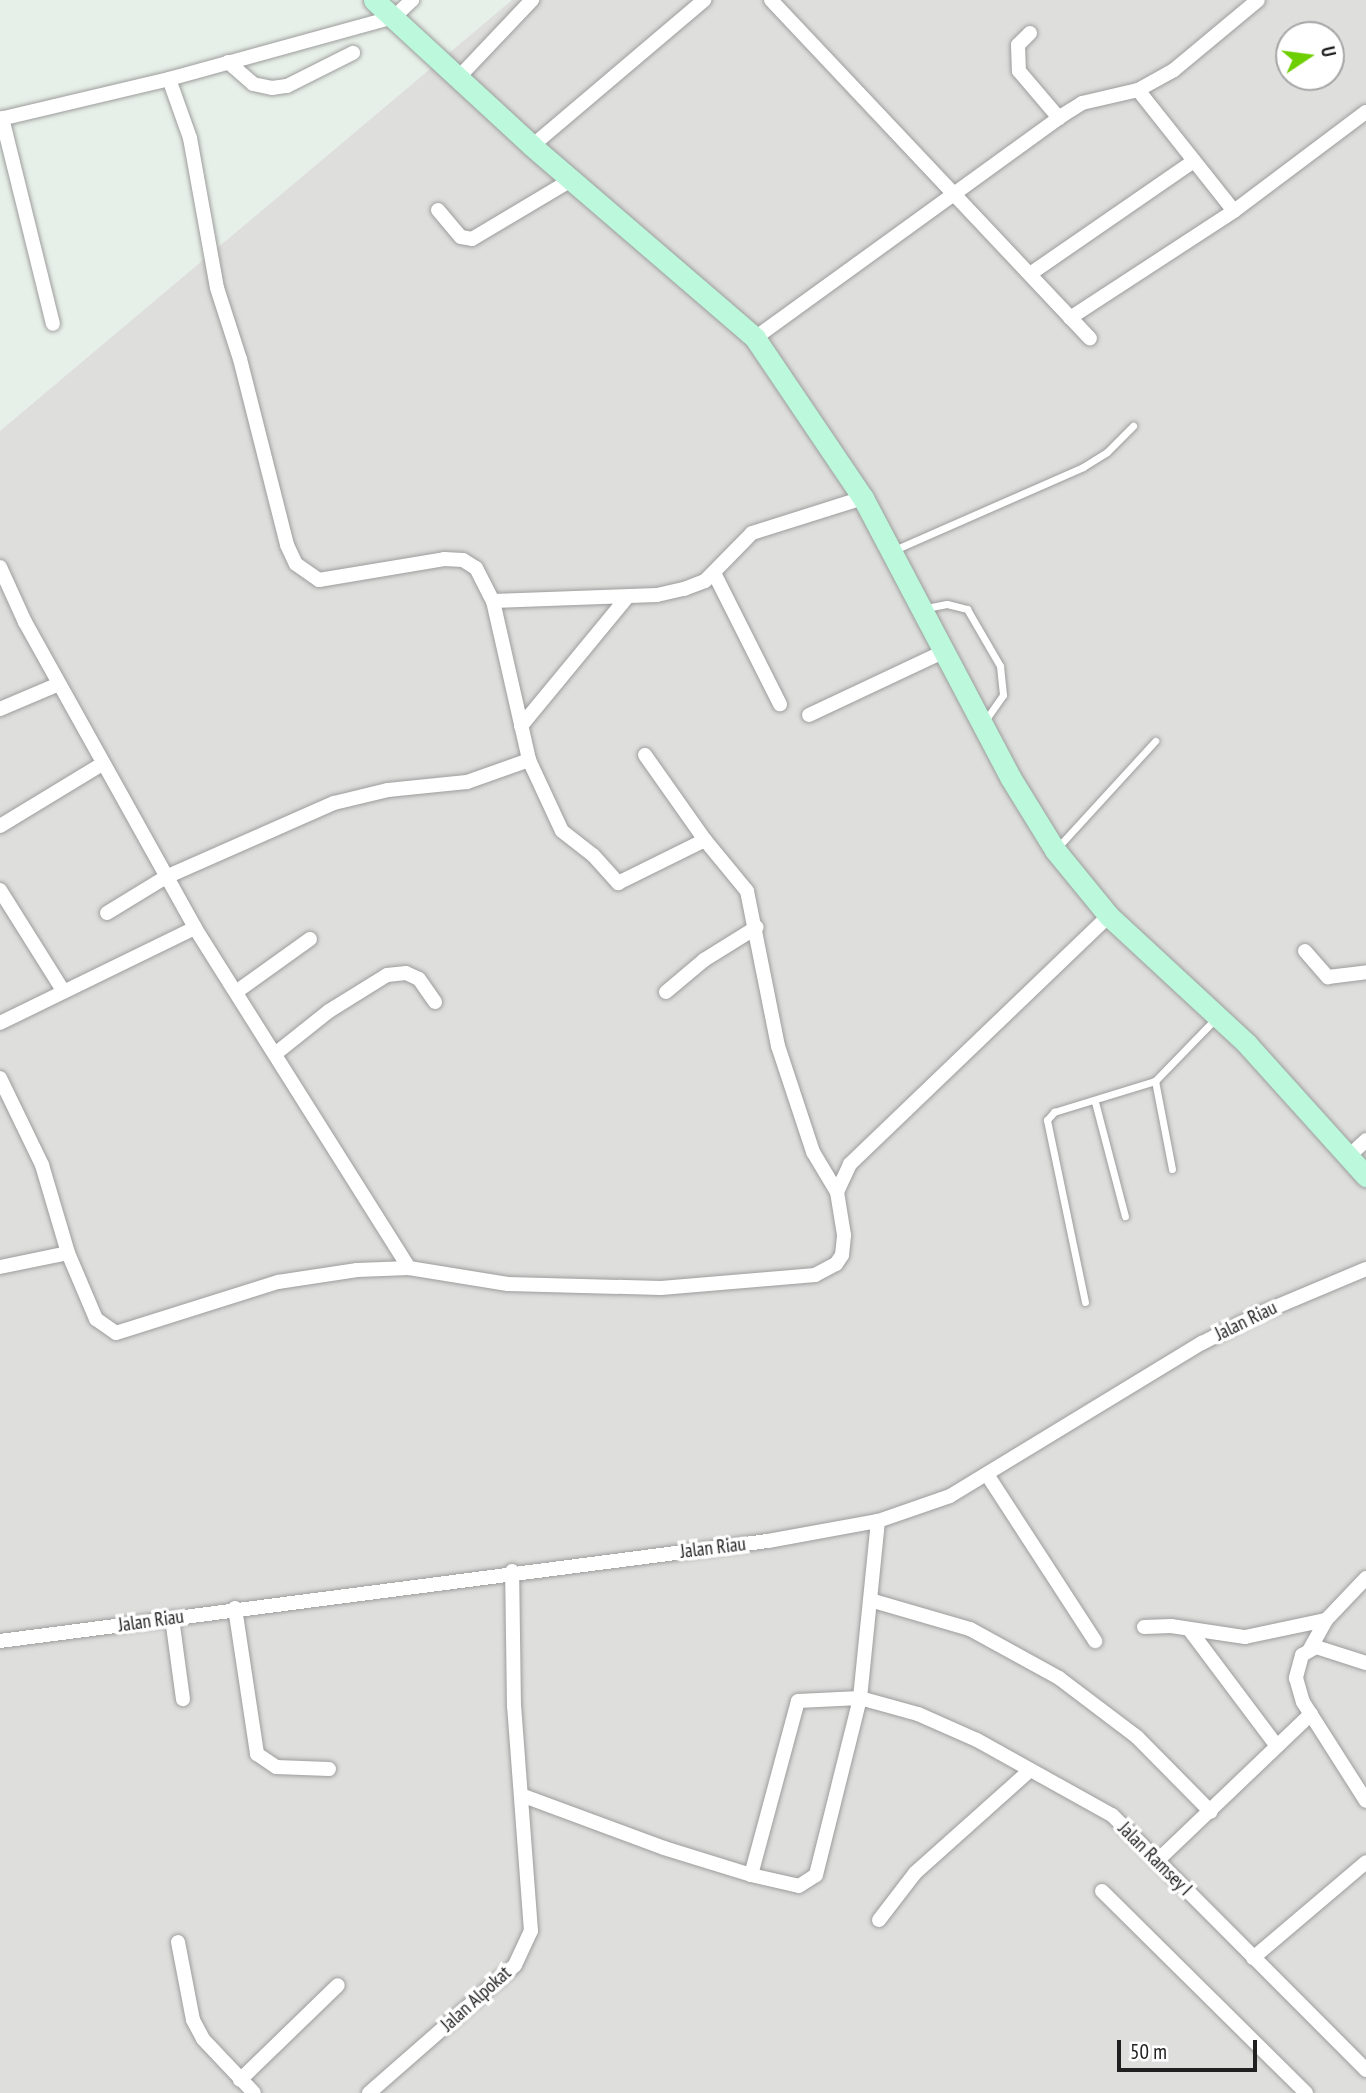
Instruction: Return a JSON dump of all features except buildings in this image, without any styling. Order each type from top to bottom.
[{"type":"main road","points":[[374,0],[532,146],[755,338],[863,498],[982,724],[1055,850],[1109,916],[1219,1016],[1366,1176]]},
{"type":"street","points":[[53,324],[1,119],[169,79],[394,17],[412,0]]},
{"type":"street","points":[[458,78],[532,0]]},
{"type":"street","points":[[532,146],[704,0]]},
{"type":"street","points":[[771,0],[1090,339]]},
{"type":"street","points":[[755,338],[952,192],[1059,118],[1082,103],[1138,90],[1207,47],[1258,0]]},
{"type":"street","points":[[1030,33],[1018,45],[1019,71],[1059,118]]},
{"type":"street","points":[[228,62],[253,84],[272,89],[287,86],[353,53]]},
{"type":"street","points":[[169,79],[190,138],[217,288],[240,359],[287,545],[296,564],[319,580],[444,559],[463,560],[481,573],[493,601],[529,760],[556,824],[593,855],[615,883],[635,878],[705,840]]},
{"type":"street","points":[[1138,90],[1234,211]]},
{"type":"street","points":[[1070,318],[1234,211],[1366,112]]},
{"type":"street","points":[[1030,274],[1194,161]]},
{"type":"street","points":[[439,210],[461,237],[472,239],[571,180]]},
{"type":"street","points":[[493,601],[671,593],[714,573],[736,545],[761,528],[863,498]]},
{"type":"street","points":[[0,567],[102,764],[195,928],[409,1268]]},
{"type":"street","points":[[714,573],[780,704]]},
{"type":"street","points":[[520,726],[628,596]]},
{"type":"street","points":[[809,715],[943,652]]},
{"type":"street","points":[[0,709],[59,684]]},
{"type":"street","points":[[0,1078],[42,1165],[68,1253],[96,1319],[116,1332],[278,1282],[357,1269],[409,1268],[508,1284],[614,1287],[698,1288],[815,1275],[836,1264],[842,1255],[844,1235],[837,1192],[813,1152],[782,1058],[757,927],[743,883],[705,840],[645,755]]},
{"type":"street","points":[[107,913],[166,877],[334,803],[388,790],[467,782],[529,760]]},
{"type":"street","points":[[0,826],[102,764]]},
{"type":"street","points":[[0,890],[62,989]]},
{"type":"street","points":[[837,1192],[858,1155],[1109,916]]},
{"type":"street","points":[[666,992],[704,960],[757,927]]},
{"type":"street","points":[[0,1023],[62,989],[195,928]]},
{"type":"street","points":[[236,992],[310,939]]},
{"type":"street","points":[[1305,951],[1328,977],[1366,972]]},
{"type":"street","points":[[275,1054],[329,1011],[387,975],[406,973],[419,979],[435,1002]]},
{"type":"street","points":[[1348,1157],[1366,1140]]},
{"type":"street","points":[[0,1267],[68,1253]]},
{"type":"street","name":"Jalan Riau","points":[[0,1641],[512,1571],[768,1541],[878,1521],[931,1505],[988,1476],[1202,1343],[1259,1314],[1366,1269]]},
{"type":"street","points":[[988,1476],[1096,1641]]},
{"type":"street","points":[[520,1795],[664,1848],[751,1874],[799,1886],[816,1875],[860,1698],[878,1521]]},
{"type":"street","name":"Jalan Alpokat","points":[[369,2093],[499,1979],[523,1953],[532,1915],[520,1795],[512,1571]]},
{"type":"street","points":[[1366,1578],[1326,1620],[1310,1650],[1303,1655],[1296,1678],[1299,1695],[1366,1801]]},
{"type":"street","points":[[870,1600],[970,1629],[1059,1678],[1138,1737],[1211,1811]]},
{"type":"street","points":[[235,1608],[257,1754],[276,1767],[329,1769]]},
{"type":"street","points":[[172,1618],[183,1699]]},
{"type":"street","points":[[1144,1627],[1189,1629],[1245,1637],[1326,1620]]},
{"type":"street","points":[[1189,1629],[1276,1745]]},
{"type":"street","points":[[1310,1650],[1323,1648],[1366,1663]]},
{"type":"street","name":"Jalan Ramsey I","points":[[751,1874],[796,1704],[805,1698],[860,1698],[918,1714],[1112,1815],[1366,2070]]},
{"type":"street","points":[[1157,1861],[1311,1714]]},
{"type":"street","points":[[879,1920],[915,1873],[1030,1770]]},
{"type":"street","points":[[1253,1958],[1366,1862]]},
{"type":"street","points":[[1102,1891],[1307,2093]]},
{"type":"street","points":[[178,1942],[193,2020],[203,2039],[254,2093]]},
{"type":"street","points":[[240,2080],[338,1985]]},
{"type":"lane","points":[[891,551],[1083,467],[1107,452],[1133,426]]},
{"type":"lane","points":[[922,609],[959,606],[973,614],[1004,680],[1003,695],[982,724]]},
{"type":"lane","points":[[1055,850],[1155,741]]},
{"type":"lane","points":[[1085,1302],[1046,1123],[1054,1112],[1095,1102],[1155,1081],[1219,1016]]},
{"type":"lane","points":[[1155,1081],[1172,1169]]},
{"type":"lane","points":[[1095,1102],[1125,1216]]},
{"type":"shaded area","points":[[512,0],[1366,0],[1366,2093],[0,2093],[0,431]]}]
